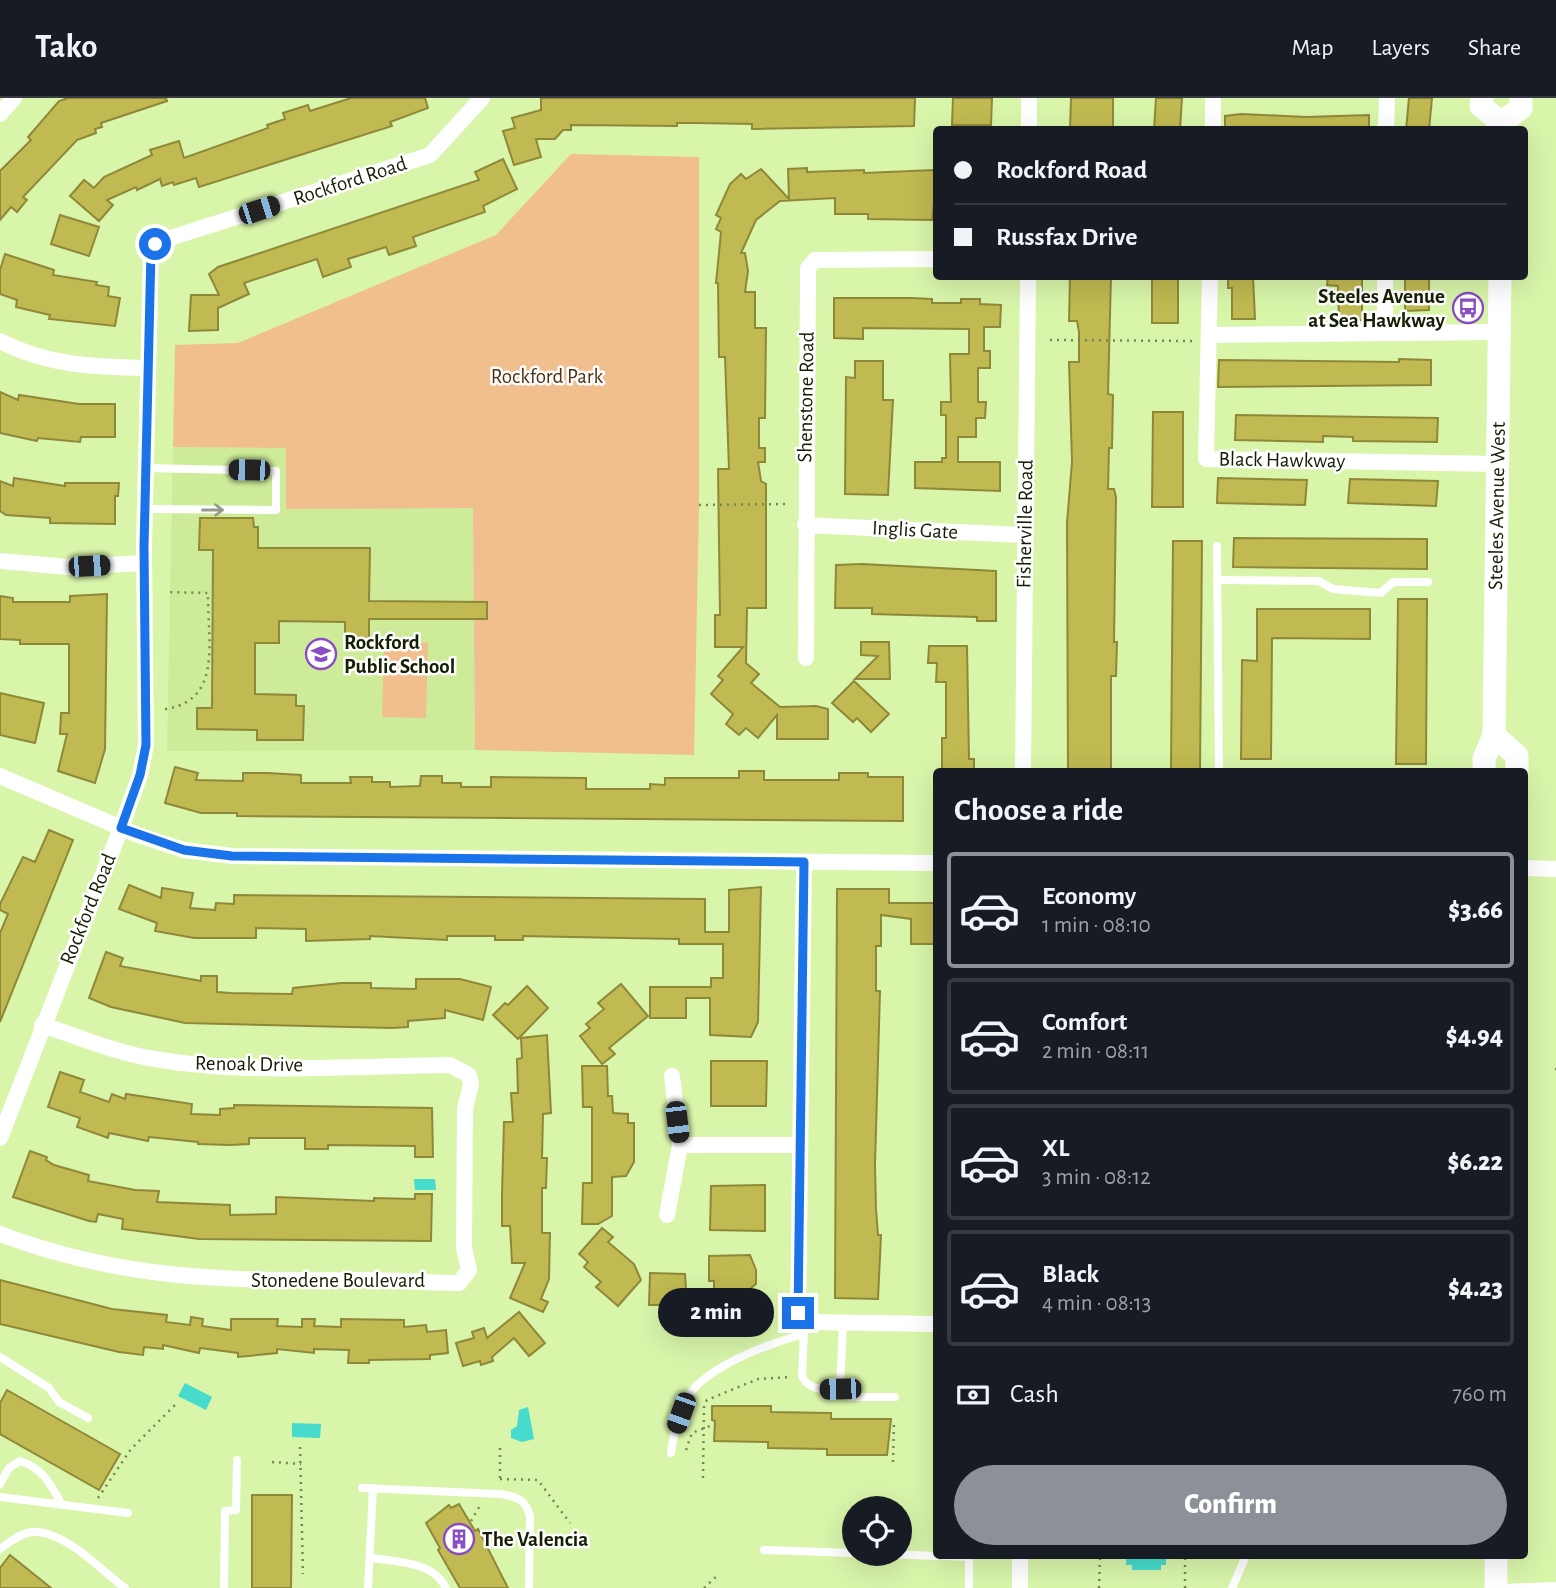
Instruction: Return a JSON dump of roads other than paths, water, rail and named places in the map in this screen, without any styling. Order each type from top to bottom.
[{"type":"main road","points":[[1482,98],[1481,106],[1501,126],[1521,108],[1521,98]]},
{"type":"main road","name":"Steeles Avenue West","points":[[1484,768],[1484,758],[1494,736],[1500,280]]},
{"type":"main road","points":[[1494,736],[1517,756],[1517,768]]},
{"type":"main road","points":[[1496,1559],[1499,1588]]},
{"type":"street","points":[[0,114],[14,98]]},
{"type":"street","name":"Rockford Road","points":[[0,1138],[121,828],[140,775],[146,745],[144,563],[151,251],[155,244],[430,155],[482,98]]},
{"type":"street","points":[[1029,98],[1029,126]]},
{"type":"street","points":[[1213,98],[1213,126]]},
{"type":"street","points":[[1386,126],[1387,98]]},
{"type":"street","name":"Shenstone Road","points":[[806,658],[808,268],[816,260],[933,259]]},
{"type":"street","name":"Fisherville Road","points":[[1023,768],[1028,280]]},
{"type":"street","name":"Black Hawkway","points":[[1210,280],[1206,459],[1498,464]]},
{"type":"street","points":[[1385,280],[1385,332]]},
{"type":"street","points":[[1209,335],[1499,332]]},
{"type":"street","points":[[0,341],[25,354],[54,362],[148,368]]},
{"type":"street","name":"Inglis Gate","points":[[805,525],[1024,535]]},
{"type":"street","points":[[0,561],[68,567],[144,563]]},
{"type":"street","points":[[0,776],[121,828],[184,850],[232,856],[933,863]]},
{"type":"street","points":[[804,862],[798,1313],[804,1328],[843,1323],[933,1324]]},
{"type":"street","points":[[1528,868],[1556,869]]},
{"type":"street","name":"Renoak Drive","points":[[42,1025],[111,1049],[155,1060],[238,1066],[450,1065],[461,1069]]},
{"type":"street","name":"Stonedene Boulevard","points":[[0,1234],[48,1252],[156,1275],[245,1280],[459,1283],[469,1270],[464,1248],[466,1109],[471,1084],[469,1075],[461,1069]]},
{"type":"street","points":[[667,1215],[680,1145],[672,1076]]},
{"type":"street","points":[[680,1145],[800,1144]]},
{"type":"street","points":[[1020,1559],[1020,1588]]},
{"type":"lane","points":[[145,509],[276,510],[276,471],[146,468]]},
{"type":"lane","points":[[1217,546],[1219,768]]},
{"type":"lane","points":[[1217,580],[1319,581],[1333,589],[1381,593],[1393,582],[1428,582]]},
{"type":"lane","points":[[840,1389],[843,1323]]},
{"type":"lane","points":[[671,1453],[681,1413],[699,1383],[764,1345],[804,1328],[805,1382],[816,1389],[840,1389],[850,1396],[895,1397]]},
{"type":"lane","points":[[0,1357],[49,1388],[59,1402],[88,1418]]},
{"type":"lane","points":[[224,1588],[225,1511],[236,1510],[237,1460]]},
{"type":"lane","points":[[0,1484],[9,1468],[20,1461],[33,1465],[48,1479],[62,1505]]},
{"type":"lane","points":[[362,1488],[500,1494],[521,1499],[528,1507],[529,1588]]},
{"type":"lane","points":[[369,1588],[373,1488]]},
{"type":"lane","points":[[0,1497],[128,1513]]},
{"type":"lane","points":[[0,1549],[18,1536],[37,1531],[60,1538],[125,1588]]},
{"type":"lane","points":[[764,1550],[842,1553]]},
{"type":"lane","points":[[912,1555],[933,1556]]},
{"type":"lane","points":[[371,1558],[411,1563],[429,1570],[446,1588]]},
{"type":"lane","points":[[969,1559],[970,1588]]},
{"type":"lane","points":[[1232,1588],[1245,1559]]},
{"type":"lane","points":[[1499,1588],[1556,1586]]},
{"type":"water","points":[[414,1179],[435,1179],[436,1190],[415,1190]]},
{"type":"water","points":[[185,1383],[212,1397],[206,1410],[178,1396]]},
{"type":"water","points":[[528,1407],[534,1439],[522,1442],[511,1438],[511,1430],[517,1426],[519,1410]]},
{"type":"water","points":[[292,1423],[321,1424],[320,1438],[292,1437]]},
{"type":"water","points":[[1126,1559],[1166,1559],[1166,1565],[1161,1565],[1161,1570],[1132,1570],[1132,1565],[1126,1565]]},
{"type":"place","name":"Steeles Avenue at Sea Hawkway","points":[[1468,308]]},
{"type":"place","name":"Rockford Public School","points":[[321,654]]},
{"type":"place","name":"The Valencia","points":[[459,1539]]},
{"type":"park label","name":"Rockford Park","points":[[547,376]]}]
